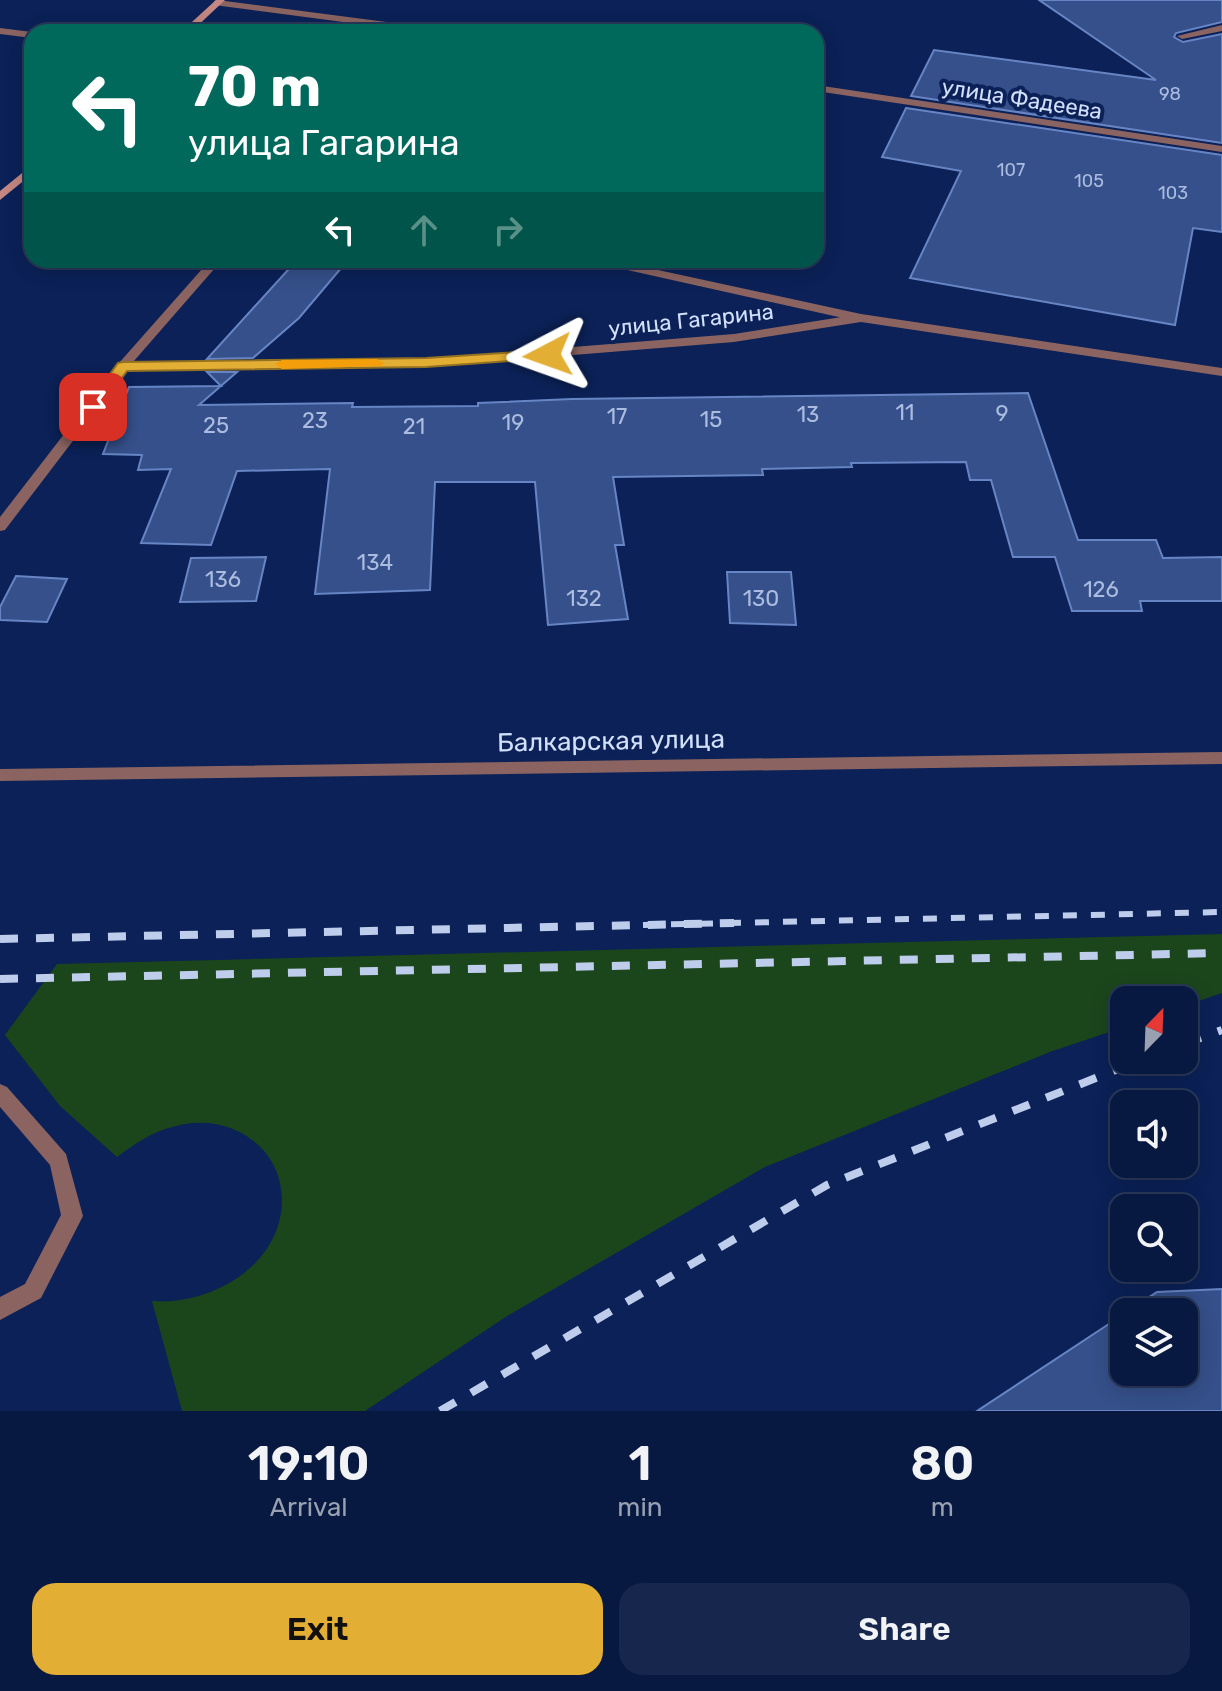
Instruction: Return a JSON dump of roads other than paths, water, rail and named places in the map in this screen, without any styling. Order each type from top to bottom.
[{"type":"main road","points":[[195,24],[219,2]]},
{"type":"main road","points":[[0,197],[24,175]]},
{"type":"street","points":[[219,2],[381,24]]},
{"type":"street","points":[[1182,36],[1222,28]]},
{"type":"street","points":[[0,31],[24,34]]},
{"type":"street","name":"улица Фадеева","points":[[824,89],[1222,149]]},
{"type":"street","points":[[0,527],[64,448],[123,366],[209,268]]},
{"type":"street","points":[[633,268],[861,318]]},
{"type":"street","name":"улица Гагарина","points":[[123,366],[426,363],[734,338],[861,318],[1222,372]]},
{"type":"street","name":"Балкарская улица","points":[[0,775],[1222,758]]},
{"type":"street","points":[[0,1093],[59,1161],[72,1216],[33,1291],[0,1309]]},
{"type":"railway","points":[[668,924],[1222,912]]},
{"type":"railway","points":[[668,924],[734,923]]},
{"type":"railway","points":[[0,939],[668,924]]},
{"type":"railway","points":[[643,925],[668,924]]},
{"type":"railway","points":[[0,979],[1222,953]]},
{"type":"railway","points":[[1198,1039],[1222,1030]]},
{"type":"railway","points":[[440,1411],[827,1185],[1110,1072]]}]
